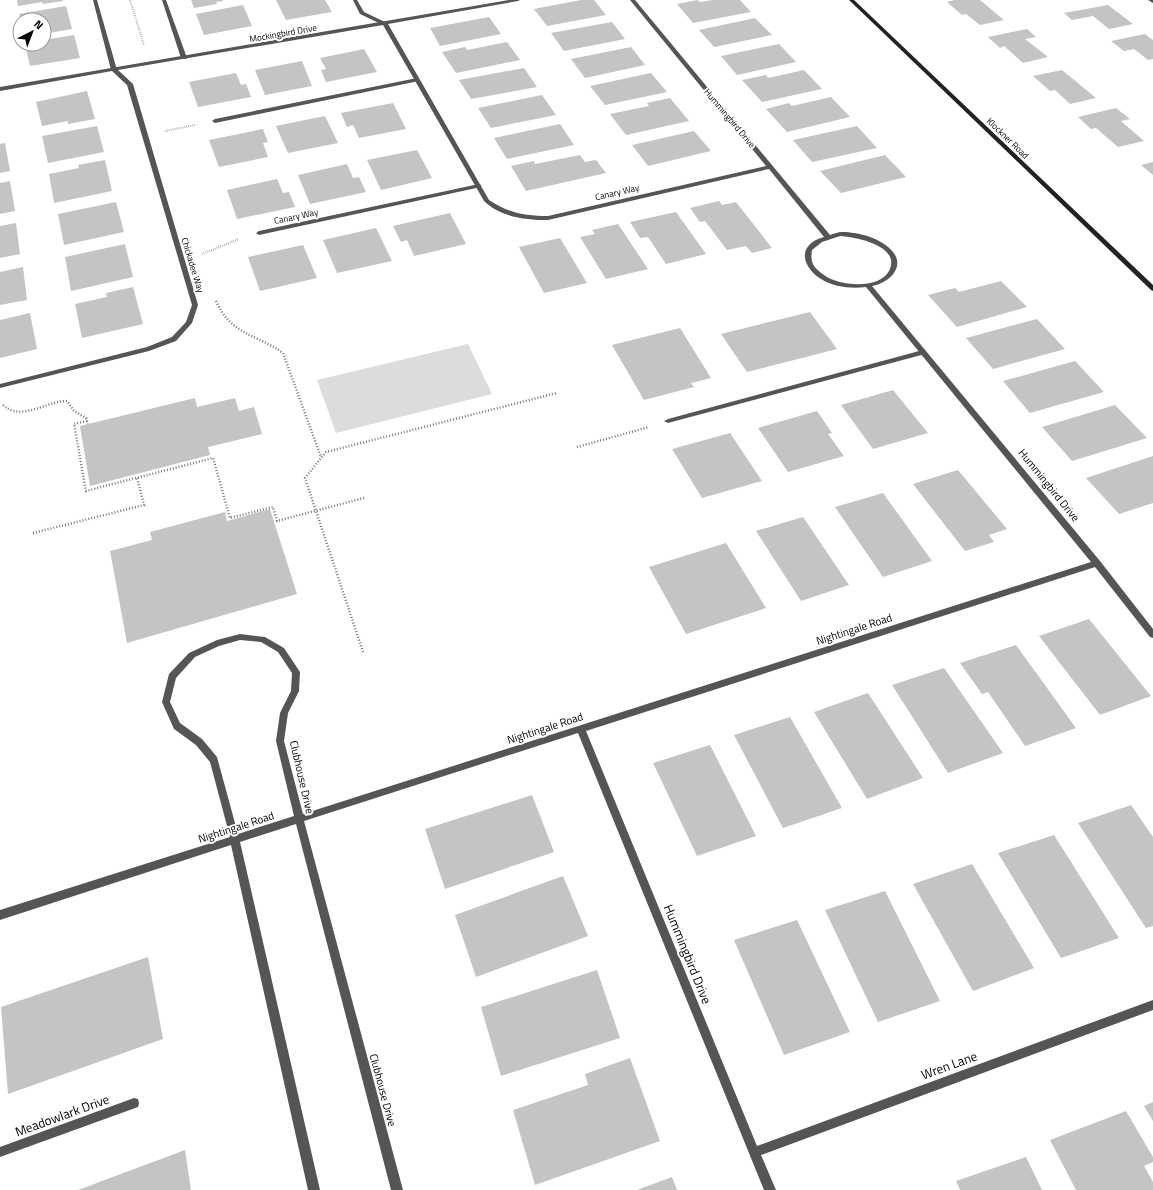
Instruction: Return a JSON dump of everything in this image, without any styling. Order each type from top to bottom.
[{"type":"main road","name":"Klockner Road","points":[[851,0],[1153,289]]},
{"type":"street","points":[[95,0],[114,70]]},
{"type":"street","points":[[164,0],[184,58]]},
{"type":"street","points":[[355,0],[362,12],[385,24]]},
{"type":"street","name":"Mockingbird Drive","points":[[0,90],[518,0]]},
{"type":"street","name":"Hummingbird Drive","points":[[632,0],[827,236]]},
{"type":"street","name":"Canary Way","points":[[385,24],[487,201],[498,209],[513,215],[530,218],[548,218],[770,167]]},
{"type":"street","name":"Chickadee Way","points":[[0,386],[149,349],[174,339],[189,323],[195,305],[130,84],[114,70]]},
{"type":"street","points":[[215,121],[417,80]]},
{"type":"street","name":"Canary Way","points":[[259,233],[479,186]]},
{"type":"street","points":[[854,234],[879,243],[888,251],[893,259],[893,268],[889,276],[880,282],[868,286],[854,287],[839,285],[826,280],[816,273],[809,265],[807,256],[809,248],[816,241],[827,236],[854,234]]},
{"type":"street","name":"Hummingbird Drive","points":[[868,286],[1097,563],[1153,636]]},
{"type":"street","points":[[668,421],[924,352]]},
{"type":"street","name":"Nightingale Road","points":[[0,915],[1097,563]]},
{"type":"street","name":"Clubhouse Drive","points":[[314,1190],[236,840],[214,760],[199,742],[176,726],[166,702],[172,676],[192,655],[217,643],[240,637],[262,639],[281,650],[296,672],[295,691],[284,713],[280,741],[397,1190]]},
{"type":"street","name":"Hummingbird Drive","points":[[581,729],[770,1190]]},
{"type":"street","name":"Wren Lane","points":[[755,1152],[1153,1005]]},
{"type":"street","name":"Meadowlark Drive","points":[[0,1152],[134,1103]]},
{"type":"path","points":[[130,0],[150,64]]},
{"type":"path","points":[[162,125],[164,132],[215,121]]},
{"type":"path","points":[[202,254],[229,242],[259,233]]},
{"type":"path","points":[[200,247],[204,261]]},
{"type":"path","points":[[215,297],[226,321],[232,328],[276,347],[283,353],[321,457]]},
{"type":"path","points":[[363,652],[305,478],[326,452],[557,393]]},
{"type":"path","points":[[1,398],[7,411],[13,414],[24,413],[46,403],[59,400],[67,401],[73,410],[85,416],[87,422],[74,424],[86,491],[213,458],[230,518],[273,507],[277,521],[364,498]]},
{"type":"path","points":[[577,447],[668,421]]},
{"type":"path","points":[[33,533],[144,505],[137,478]]},
{"type":"shaded area","points":[[468,344],[492,394],[336,433],[317,380]]},
{"type":"building","points":[[17,0],[63,1],[43,4],[42,2],[18,6]]},
{"type":"building","points":[[191,0],[223,1],[216,2],[217,4],[194,8]]},
{"type":"building","points":[[276,0],[325,0],[332,12],[286,20]]},
{"type":"building","points":[[581,0],[594,0],[606,15],[547,26],[534,9]]},
{"type":"building","points":[[697,0],[700,2],[713,0],[740,0],[751,12],[693,23],[677,4]]},
{"type":"building","points":[[954,0],[980,0],[1004,20],[980,25],[966,14],[962,15],[947,2]]},
{"type":"building","points":[[243,5],[252,26],[204,35],[196,14]]},
{"type":"building","points":[[1108,5],[1133,24],[1109,29],[1093,16],[1072,20],[1064,13]]},
{"type":"building","points":[[66,6],[72,29],[52,32],[52,12],[31,12]]},
{"type":"building","points":[[489,17],[501,34],[440,46],[430,28]]},
{"type":"building","points":[[755,18],[772,35],[714,47],[699,30]]},
{"type":"building","points":[[612,22],[625,39],[564,51],[551,33]]},
{"type":"building","points":[[1027,29],[1036,37],[1025,39],[1048,57],[1023,63],[1004,46],[1000,48],[988,37]]},
{"type":"building","points":[[1145,34],[1153,40],[1153,59],[1148,60],[1134,49],[1124,51],[1111,41]]},
{"type":"building","points":[[74,35],[80,58],[30,66],[27,52],[52,52],[52,39]]},
{"type":"building","points":[[507,42],[520,60],[456,73],[442,52],[465,47],[467,50]]},
{"type":"building","points":[[779,44],[796,62],[737,75],[721,56]]},
{"type":"building","points":[[631,47],[645,65],[585,78],[571,59]]},
{"type":"building","points":[[364,49],[377,72],[326,82],[321,70],[326,69],[320,58]]},
{"type":"building","points":[[302,61],[312,86],[265,95],[255,70]]},
{"type":"building","points":[[524,68],[537,87],[471,99],[459,80]]},
{"type":"building","points":[[804,70],[822,89],[762,102],[742,80],[766,75],[768,78]]},
{"type":"building","points":[[1062,70],[1096,98],[1070,104],[1055,90],[1050,91],[1033,76]]},
{"type":"building","points":[[236,73],[241,85],[246,84],[251,97],[198,107],[189,82]]},
{"type":"building","points":[[651,73],[667,92],[605,105],[590,86]]},
{"type":"building","points":[[87,91],[95,119],[68,124],[68,121],[42,126],[36,102]]},
{"type":"building","points":[[542,95],[556,115],[491,128],[478,108]]},
{"type":"building","points":[[831,97],[850,117],[787,132],[766,109],[789,103],[792,106]]},
{"type":"building","points":[[670,98],[689,121],[626,135],[610,114],[649,106],[647,103]]},
{"type":"building","points":[[393,103],[406,129],[359,138],[353,125],[347,127],[341,113]]},
{"type":"building","points":[[1116,108],[1130,119],[1121,121],[1144,141],[1118,147],[1096,128],[1091,129],[1078,117]]},
{"type":"building","points":[[325,116],[338,143],[288,153],[276,126]]},
{"type":"building","points":[[560,124],[574,145],[507,159],[494,138]]},
{"type":"building","points":[[97,126],[104,152],[48,163],[42,136]]},
{"type":"building","points":[[857,126],[877,148],[812,162],[793,140]]},
{"type":"building","points":[[263,129],[268,142],[263,143],[268,157],[219,167],[209,140]]},
{"type":"building","points":[[694,131],[711,151],[648,166],[632,145]]},
{"type":"building","points":[[5,143],[10,171],[0,173],[0,144]]},
{"type":"building","points":[[417,150],[432,178],[381,190],[367,160]]},
{"type":"building","points":[[580,155],[585,162],[596,160],[606,173],[526,191],[511,166],[534,161],[535,164]]},
{"type":"building","points":[[885,155],[906,177],[841,193],[820,171]]},
{"type":"building","points":[[105,160],[112,191],[54,203],[49,174],[79,168],[78,165]]},
{"type":"building","points":[[1153,162],[1153,175],[1141,165]]},
{"type":"building","points":[[347,164],[353,178],[359,177],[366,192],[310,204],[298,175]]},
{"type":"building","points":[[277,179],[283,193],[289,192],[295,207],[237,219],[227,190]]},
{"type":"building","points":[[10,181],[15,211],[0,214],[0,183]]},
{"type":"building","points":[[719,201],[722,205],[736,202],[772,248],[752,253],[746,246],[727,250],[705,221],[700,222],[690,208]]},
{"type":"building","points":[[116,202],[124,232],[64,245],[58,214]]},
{"type":"building","points":[[676,212],[706,254],[666,264],[648,237],[640,238],[630,222]]},
{"type":"building","points":[[450,213],[466,244],[414,256],[407,240],[401,242],[393,226]]},
{"type":"building","points":[[16,223],[20,254],[0,258],[0,226]]},
{"type":"building","points":[[618,224],[648,269],[606,279],[580,237],[595,234],[592,230]]},
{"type":"building","points":[[376,228],[392,261],[337,273],[323,240]]},
{"type":"building","points":[[560,238],[587,283],[544,293],[519,247]]},
{"type":"building","points":[[125,244],[133,277],[71,291],[65,257]]},
{"type":"building","points":[[303,245],[317,278],[260,291],[248,257]]},
{"type":"building","points":[[23,267],[27,300],[0,305],[0,272]]},
{"type":"building","points":[[1001,281],[1027,307],[957,327],[928,295],[955,288],[959,292]]},
{"type":"building","points":[[133,287],[143,324],[82,338],[75,304],[107,297],[106,293]]},
{"type":"building","points":[[810,312],[837,349],[747,372],[721,334]]},
{"type":"building","points":[[30,313],[37,349],[0,358],[0,320]]},
{"type":"building","points":[[1037,319],[1065,349],[993,369],[966,338]]},
{"type":"building","points":[[680,328],[711,378],[691,383],[694,387],[644,400],[612,345]]},
{"type":"building","points":[[1075,361],[1104,392],[1030,413],[1003,381]]},
{"type":"building","points":[[893,390],[928,433],[873,449],[841,405]]},
{"type":"building","points":[[195,398],[197,407],[235,398],[239,411],[254,407],[262,434],[208,447],[210,455],[90,486],[80,426]]},
{"type":"building","points":[[1115,405],[1147,438],[1072,461],[1042,427]]},
{"type":"building","points":[[817,411],[832,433],[828,434],[844,456],[788,472],[758,428]]},
{"type":"building","points":[[730,433],[762,481],[702,498],[672,449]]},
{"type":"building","points":[[1153,456],[1153,503],[1119,514],[1086,478]]},
{"type":"building","points":[[958,470],[1007,529],[989,535],[994,542],[965,551],[913,484]]},
{"type":"building","points":[[883,493],[932,561],[883,577],[835,507]]},
{"type":"building","points":[[270,509],[297,594],[127,643],[110,551],[152,540],[150,532],[225,512],[227,521]]},
{"type":"building","points":[[803,517],[849,585],[801,601],[756,531]]},
{"type":"building","points":[[726,543],[766,608],[686,634],[649,567]]},
{"type":"building","points":[[1089,619],[1151,696],[1100,715],[1039,636]]},
{"type":"building","points":[[1016,645],[1076,728],[1025,746],[988,692],[982,694],[960,663]]},
{"type":"building","points":[[944,668],[1003,753],[948,773],[892,685]]},
{"type":"building","points":[[868,693],[923,778],[867,799],[814,712]]},
{"type":"building","points":[[790,717],[842,808],[783,828],[734,735]]},
{"type":"building","points":[[710,745],[756,836],[697,856],[653,763]]},
{"type":"building","points":[[532,795],[554,852],[445,889],[425,829]]},
{"type":"building","points":[[1131,805],[1153,837],[1153,926],[1146,928],[1078,823]]},
{"type":"building","points":[[1054,835],[1119,938],[1061,958],[998,853]]},
{"type":"building","points":[[972,864],[1034,968],[973,991],[913,884]]},
{"type":"building","points":[[563,876],[588,936],[476,977],[455,915]]},
{"type":"building","points":[[885,891],[940,1001],[878,1022],[825,910]]},
{"type":"building","points":[[797,920],[850,1032],[784,1055],[734,940]]},
{"type":"building","points":[[148,957],[163,1039],[8,1094],[1,1007]]},
{"type":"building","points":[[597,970],[620,1038],[501,1076],[481,1007]]},
{"type":"building","points":[[630,1058],[660,1141],[535,1185],[513,1110],[588,1085],[585,1074]]},
{"type":"building","points":[[1153,1102],[1153,1121],[1144,1106]]},
{"type":"building","points":[[1126,1111],[1153,1157],[1153,1162],[1144,1166],[1153,1182],[1153,1190],[1076,1190],[1050,1140]]},
{"type":"building","points":[[185,1150],[191,1190],[78,1190]]},
{"type":"building","points":[[1026,1157],[1042,1190],[960,1190],[956,1181]]},
{"type":"building","points":[[672,1177],[677,1190],[637,1190]]}]
